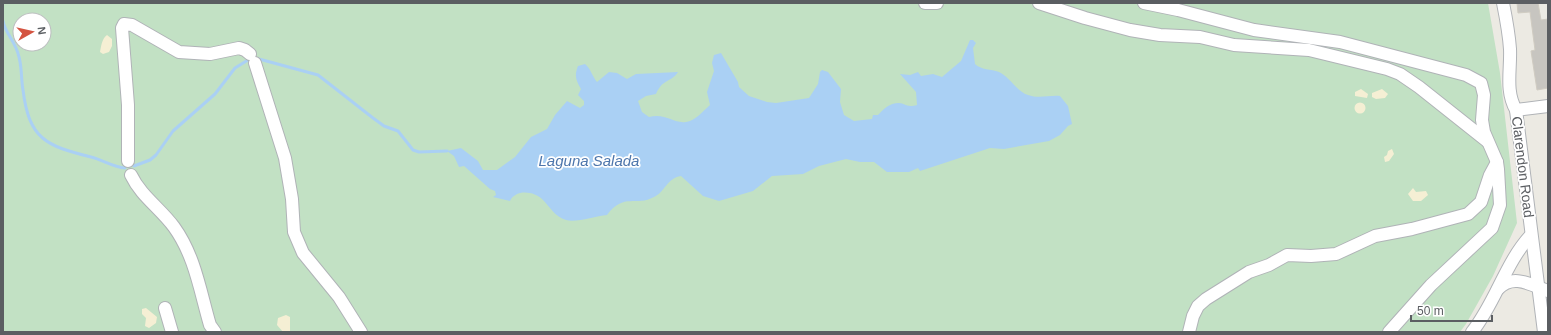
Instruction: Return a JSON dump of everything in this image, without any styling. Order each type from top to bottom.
[{"type":"street","points":[[925,3],[937,3]]},
{"type":"street","points":[[1039,3],[1085,18],[1130,30],[1160,35],[1200,37],[1234,45],[1309,50],[1387,69],[1400,74],[1419,87],[1487,141]]},
{"type":"street","points":[[1144,3],[1178,10],[1254,30],[1340,42],[1466,75],[1481,83],[1484,95],[1482,120],[1487,141],[1497,162],[1500,205],[1492,228],[1431,285],[1389,332]]},
{"type":"street","name":"Clarendon Road","points":[[1503,3],[1510,48],[1508,91],[1510,100],[1516,110],[1532,235],[1543,289],[1544,332]]},
{"type":"street","points":[[128,161],[128,105],[122,28],[124,24],[132,25],[179,52],[210,54],[239,48],[245,50],[252,59],[285,158],[292,199],[294,232],[303,253],[335,292],[361,332]]},
{"type":"street","points":[[1516,110],[1548,106]]},
{"type":"street","points":[[1189,332],[1193,316],[1198,306],[1206,299],[1249,272],[1269,265],[1287,255],[1311,256],[1336,254],[1375,236],[1401,232],[1468,214],[1481,202],[1490,175],[1497,162]]},
{"type":"street","points":[[131,174],[137,187],[159,210],[183,241],[196,270],[210,325],[215,332]]},
{"type":"street","points":[[1472,332],[1497,290],[1513,259],[1532,235]]},
{"type":"street","points":[[1497,290],[1507,282],[1515,281],[1529,282],[1543,289]]},
{"type":"street","points":[[165,308],[172,332]]},
{"type":"green space","points":[[3,3],[1488,3],[1500,73],[1517,223],[1493,276],[1460,332],[3,332]]},
{"type":"sand","points":[[107,35],[112,39],[112,46],[109,52],[103,54],[100,52],[103,40]]},
{"type":"sand","points":[[1361,89],[1368,94],[1367,98],[1355,96],[1355,92]]},
{"type":"sand","points":[[1382,89],[1388,94],[1385,98],[1376,99],[1372,97],[1372,93]]},
{"type":"sand","points":[[1360,102],[1364,104],[1366,108],[1364,112],[1360,114],[1356,112],[1354,108],[1356,104]]},
{"type":"sand","points":[[1392,149],[1394,154],[1389,161],[1385,162],[1384,157],[1387,155],[1388,151]]},
{"type":"sand","points":[[1413,188],[1416,192],[1426,191],[1428,195],[1421,201],[1413,201],[1408,194]]},
{"type":"sand","points":[[146,308],[157,317],[156,323],[149,328],[145,326],[146,318],[142,314],[142,309]]},
{"type":"sand","points":[[286,315],[290,317],[290,332],[283,332],[277,325],[278,318]]},
{"type":"water","name":"Laguna Salada","points":[[970,40],[973,40],[976,43],[973,48],[975,64],[977,66],[1003,74],[1020,91],[1028,95],[1036,97],[1060,96],[1068,106],[1072,124],[1068,126],[1060,135],[1049,141],[1004,149],[990,148],[920,171],[918,168],[909,172],[887,172],[874,162],[860,162],[846,159],[819,166],[803,174],[772,176],[753,191],[719,201],[703,196],[681,176],[672,179],[658,195],[648,200],[625,202],[613,208],[607,215],[575,221],[562,219],[553,212],[543,200],[530,193],[521,193],[516,195],[510,201],[493,197],[496,195],[495,191],[490,189],[464,166],[459,167],[454,156],[447,151],[461,148],[478,161],[483,170],[497,170],[515,157],[531,137],[547,129],[555,115],[567,101],[580,108],[584,105],[584,101],[578,95],[581,89],[576,75],[578,66],[585,64],[597,82],[609,72],[617,73],[627,79],[636,74],[678,72],[673,78],[661,85],[656,94],[646,96],[638,101],[642,112],[649,117],[660,116],[678,122],[693,120],[710,105],[707,92],[714,71],[712,63],[714,55],[721,53],[738,82],[739,87],[749,96],[767,102],[776,103],[809,98],[818,84],[820,72],[822,70],[828,72],[841,89],[840,102],[844,115],[854,121],[872,119],[873,115],[878,115],[892,104],[901,103],[908,106],[917,105],[916,92],[900,74],[910,75],[918,72],[921,76],[933,74],[942,77],[961,61]]},
{"type":"building","points":[[1517,3],[1538,3],[1541,20],[1548,19],[1548,88],[1537,90],[1531,51],[1535,50],[1530,12],[1518,13]]},
{"type":"waterway","points":[[3,21],[6,30],[18,52],[26,106],[35,130],[42,138],[62,149],[125,168]]},
{"type":"waterway","points":[[134,166],[150,160],[156,155],[173,131],[215,94],[235,68],[248,60],[259,59],[318,75],[384,126],[398,131],[413,150],[419,152],[447,151]]}]
